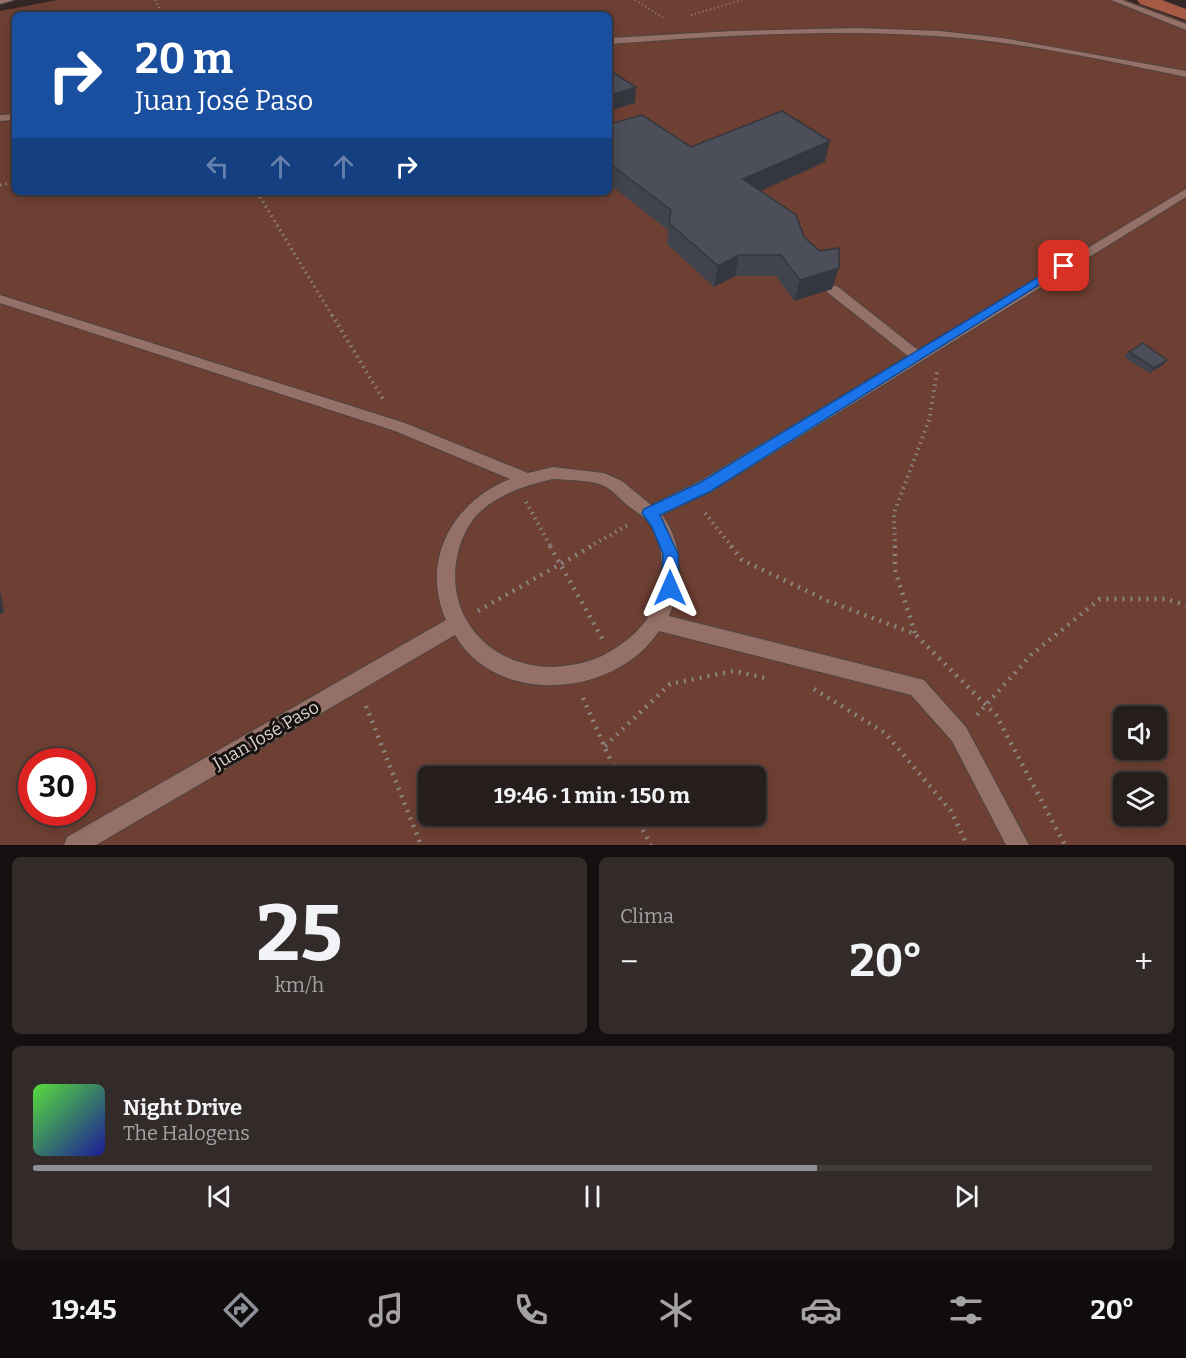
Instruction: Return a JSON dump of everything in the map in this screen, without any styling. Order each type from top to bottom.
[{"type":"street","points":[[0,2],[10,0]]},
{"type":"street","points":[[1115,0],[1186,27]]},
{"type":"street","points":[[612,41],[802,29],[942,34],[1022,43],[1186,74]]},
{"type":"street","points":[[649,513],[706,486],[1186,192]]},
{"type":"street","points":[[832,289],[917,356]]},
{"type":"street","points":[[0,299],[400,427],[520,481]]},
{"type":"street","points":[[553,473],[583,474],[611,483],[649,513],[658,523],[671,554],[670,588],[657,622],[636,646],[615,660],[573,675],[538,676],[504,666],[476,648],[456,624],[445,595],[445,564],[454,535],[472,510],[520,481],[553,473]]},
{"type":"street","points":[[657,622],[917,687],[958,734],[1018,845]]},
{"type":"street","name":"Juan José Paso","points":[[75,845],[456,624]]},
{"type":"path","points":[[690,15],[742,0]]},
{"type":"path","points":[[259,195],[400,427]]},
{"type":"path","points":[[915,634],[895,570],[894,513],[929,420],[942,341]]},
{"type":"path","points":[[520,481],[615,660]]},
{"type":"path","points":[[456,624],[649,513]]},
{"type":"path","points":[[958,734],[1032,654],[1100,599],[1166,598],[1186,605]]},
{"type":"path","points":[[605,746],[669,684],[734,671],[777,680]]},
{"type":"path","points":[[573,675],[613,766]]},
{"type":"path","points":[[356,682],[421,845]]},
{"type":"path","points":[[809,686],[885,733],[951,811],[967,845]]},
{"type":"path","points":[[641,826],[651,845]]},
{"type":"shaded area","points":[[57,0],[1126,0],[1186,22],[1186,845],[0,845],[0,11]]},
{"type":"building","points":[[612,72],[636,87],[612,95]]},
{"type":"building","points":[[782,111],[830,141],[743,179],[796,215],[804,237],[820,251],[839,248],[839,268],[800,280],[781,255],[739,255],[718,266],[669,223],[671,210],[612,165],[612,123],[642,115],[691,147]]},
{"type":"building","points":[[1143,343],[1167,360],[1154,368],[1129,352]]},
{"type":"waterway","points":[[1146,0],[1186,15]]},
{"type":"route","points":[[670,588],[671,554],[658,523],[649,513],[706,486],[1064,266]]}]
